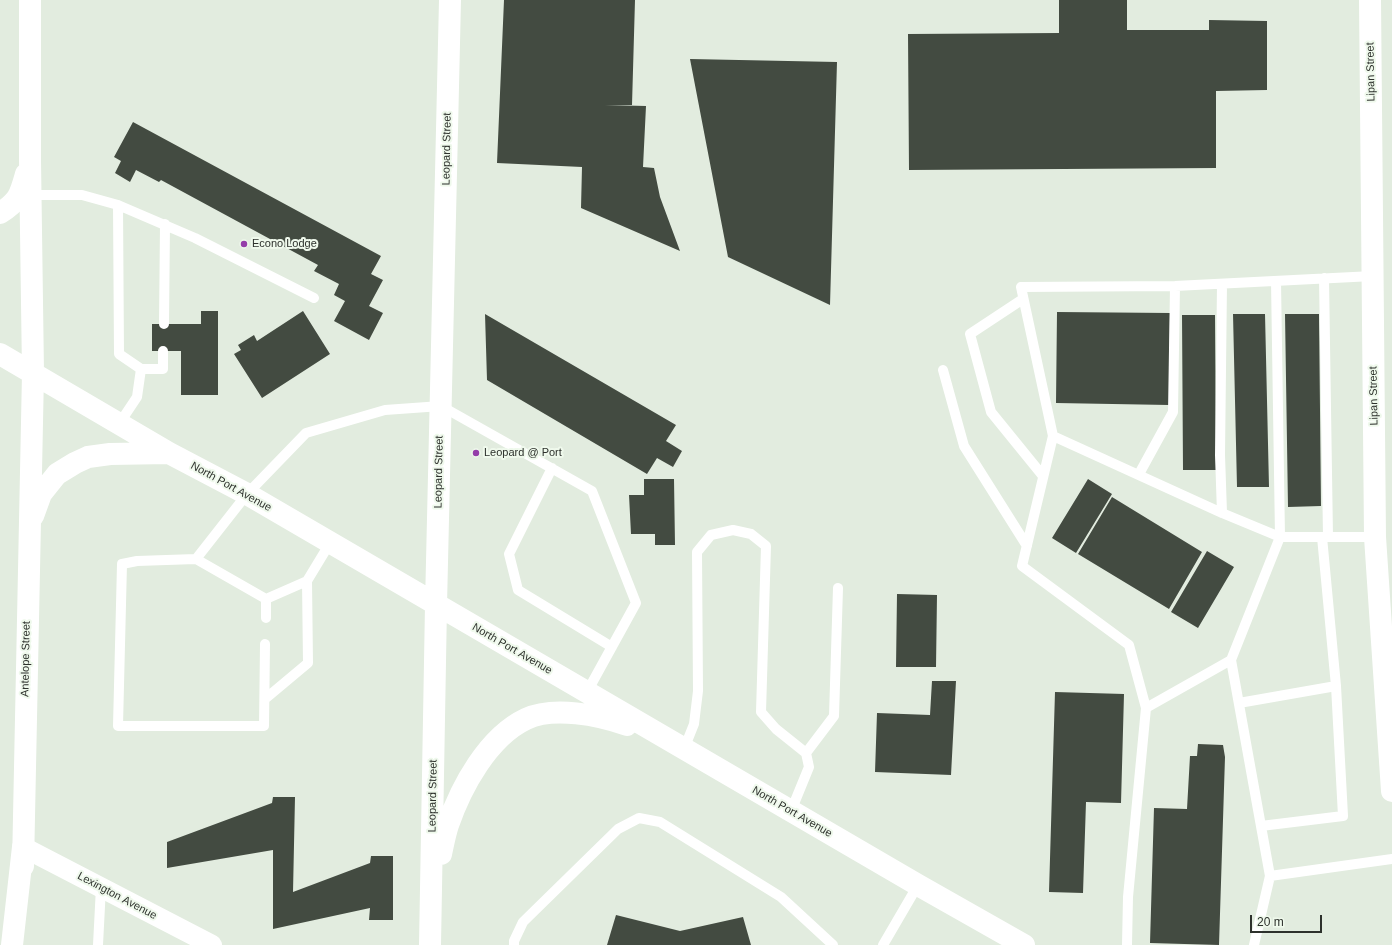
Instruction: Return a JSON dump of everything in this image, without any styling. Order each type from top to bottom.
[{"type":"main road","name":"Antelope Street","points":[[21,945],[32,373],[30,0]]},
{"type":"main road","name":"Leopard Street","points":[[431,945],[436,605],[450,0]]},
{"type":"main road","name":"Lipan Street","points":[[1370,0],[1375,538],[1392,791]]},
{"type":"main road","points":[[0,213],[12,205],[21,192],[30,160]]},
{"type":"main road","name":"North Port Avenue","points":[[0,354],[168,453],[247,494],[918,885],[1024,945]]},
{"type":"main road","points":[[28,530],[41,494],[57,474],[75,463],[88,457],[110,454],[168,453]]},
{"type":"main road","points":[[431,945],[440,859],[448,826],[459,797],[471,776],[484,756],[507,731],[526,719],[549,713],[582,713],[613,720],[678,745]]},
{"type":"main road","points":[[12,945],[23,847]]},
{"type":"street","name":"Lexington Avenue","points":[[23,847],[212,945]]},
{"type":"lane","points":[[30,195],[82,195],[118,205],[165,224],[314,298]]},
{"type":"lane","points":[[118,205],[119,354],[141,369],[163,369],[163,351]]},
{"type":"lane","points":[[164,324],[165,224]]},
{"type":"lane","points":[[1127,945],[1128,897],[1146,708],[1129,645],[1022,566],[1053,436],[1021,287],[1175,286],[1373,276]]},
{"type":"lane","points":[[1261,826],[1343,816],[1336,686],[1325,537],[1324,278]]},
{"type":"lane","points":[[1254,945],[1270,876],[1231,660],[1280,537],[1276,281]]},
{"type":"lane","points":[[1222,284],[1220,455],[1222,513]]},
{"type":"lane","points":[[1139,474],[1173,412],[1175,286]]},
{"type":"lane","points":[[1023,299],[970,334],[991,412],[1043,476]]},
{"type":"lane","points":[[119,424],[137,397],[141,369]]},
{"type":"lane","points":[[943,370],[964,446],[1027,546]]},
{"type":"lane","points":[[196,559],[247,494],[306,433],[385,410],[441,406],[592,491],[636,603],[587,692]]},
{"type":"lane","points":[[1053,436],[1222,513],[1280,537],[1375,538]]},
{"type":"lane","points":[[552,468],[509,554],[518,590],[612,647]]},
{"type":"lane","points":[[678,745],[694,724],[698,691],[697,552],[711,535],[733,530],[751,534],[766,546],[761,712],[776,729],[806,753],[809,767],[791,811]]},
{"type":"lane","points":[[265,699],[308,663],[307,581],[330,543]]},
{"type":"lane","points":[[265,644],[264,726],[118,726],[122,564],[137,561],[196,559],[266,599]]},
{"type":"lane","points":[[266,599],[307,581]]},
{"type":"lane","points":[[806,753],[834,716],[838,588]]},
{"type":"lane","points":[[266,599],[266,618]]},
{"type":"lane","points":[[1146,708],[1231,660]]},
{"type":"lane","points":[[1239,703],[1336,686]]},
{"type":"lane","points":[[514,945],[514,941],[523,922],[618,829],[639,818],[660,822],[781,897],[833,945]]},
{"type":"lane","points":[[1270,876],[1392,859]]},
{"type":"lane","points":[[883,945],[918,885]]},
{"type":"lane","points":[[98,945],[101,887]]},
{"type":"building","points":[[504,0],[635,0],[632,105],[605,105],[646,106],[643,167],[654,168],[660,197],[680,251],[581,208],[582,167],[497,163]]},
{"type":"building","points":[[1059,0],[1127,0],[1127,30],[1209,30],[1209,20],[1267,21],[1267,90],[1216,91],[1216,168],[909,170],[908,34],[1059,33]]},
{"type":"building","points":[[690,59],[837,62],[830,305],[728,257]]},
{"type":"building","points":[[133,122],[381,256],[371,274],[383,280],[369,306],[383,313],[369,340],[334,321],[345,301],[334,295],[339,284],[314,271],[318,265],[161,180],[159,182],[136,170],[130,182],[115,173],[121,161],[114,157]]},
{"type":"building","points":[[201,311],[218,311],[218,395],[181,395],[181,351],[152,351],[152,324],[201,324]]},
{"type":"building","points":[[303,311],[330,354],[262,398],[234,354],[241,350],[238,345],[254,335],[257,341]]},
{"type":"building","points":[[1057,312],[1170,313],[1169,405],[1056,403]]},
{"type":"building","points":[[485,314],[676,425],[666,441],[682,451],[673,467],[657,458],[647,474],[487,380]]},
{"type":"building","points":[[1233,314],[1265,314],[1269,487],[1237,487]]},
{"type":"building","points":[[1285,314],[1319,314],[1321,506],[1288,507]]},
{"type":"building","points":[[1182,315],[1215,315],[1216,470],[1183,470]]},
{"type":"building","points":[[644,479],[674,479],[675,545],[655,545],[655,534],[631,534],[629,495],[644,495]]},
{"type":"building","points":[[1088,479],[1112,494],[1076,553],[1052,538]]},
{"type":"building","points":[[1112,497],[1202,552],[1169,609],[1078,554]]},
{"type":"building","points":[[1207,551],[1234,567],[1198,628],[1171,612]]},
{"type":"building","points":[[897,594],[937,595],[936,667],[896,667]]},
{"type":"building","points":[[932,681],[956,681],[951,775],[875,772],[877,713],[930,715]]},
{"type":"building","points":[[1055,692],[1124,694],[1121,803],[1086,802],[1083,893],[1049,892]]},
{"type":"building","points":[[1198,744],[1223,745],[1225,757],[1219,945],[1150,943],[1154,808],[1187,809],[1190,756],[1197,756]]},
{"type":"building","points":[[273,797],[295,797],[293,892],[370,863],[371,856],[393,856],[393,920],[369,920],[370,908],[273,929],[273,850],[167,868],[167,842],[272,803]]},
{"type":"building","points":[[616,915],[680,931],[743,917],[751,945],[607,945]]},
{"type":"place","name":"Econo Lodge","points":[[244,244]]},
{"type":"place","name":"Leopard @ Port","points":[[476,453]]}]
